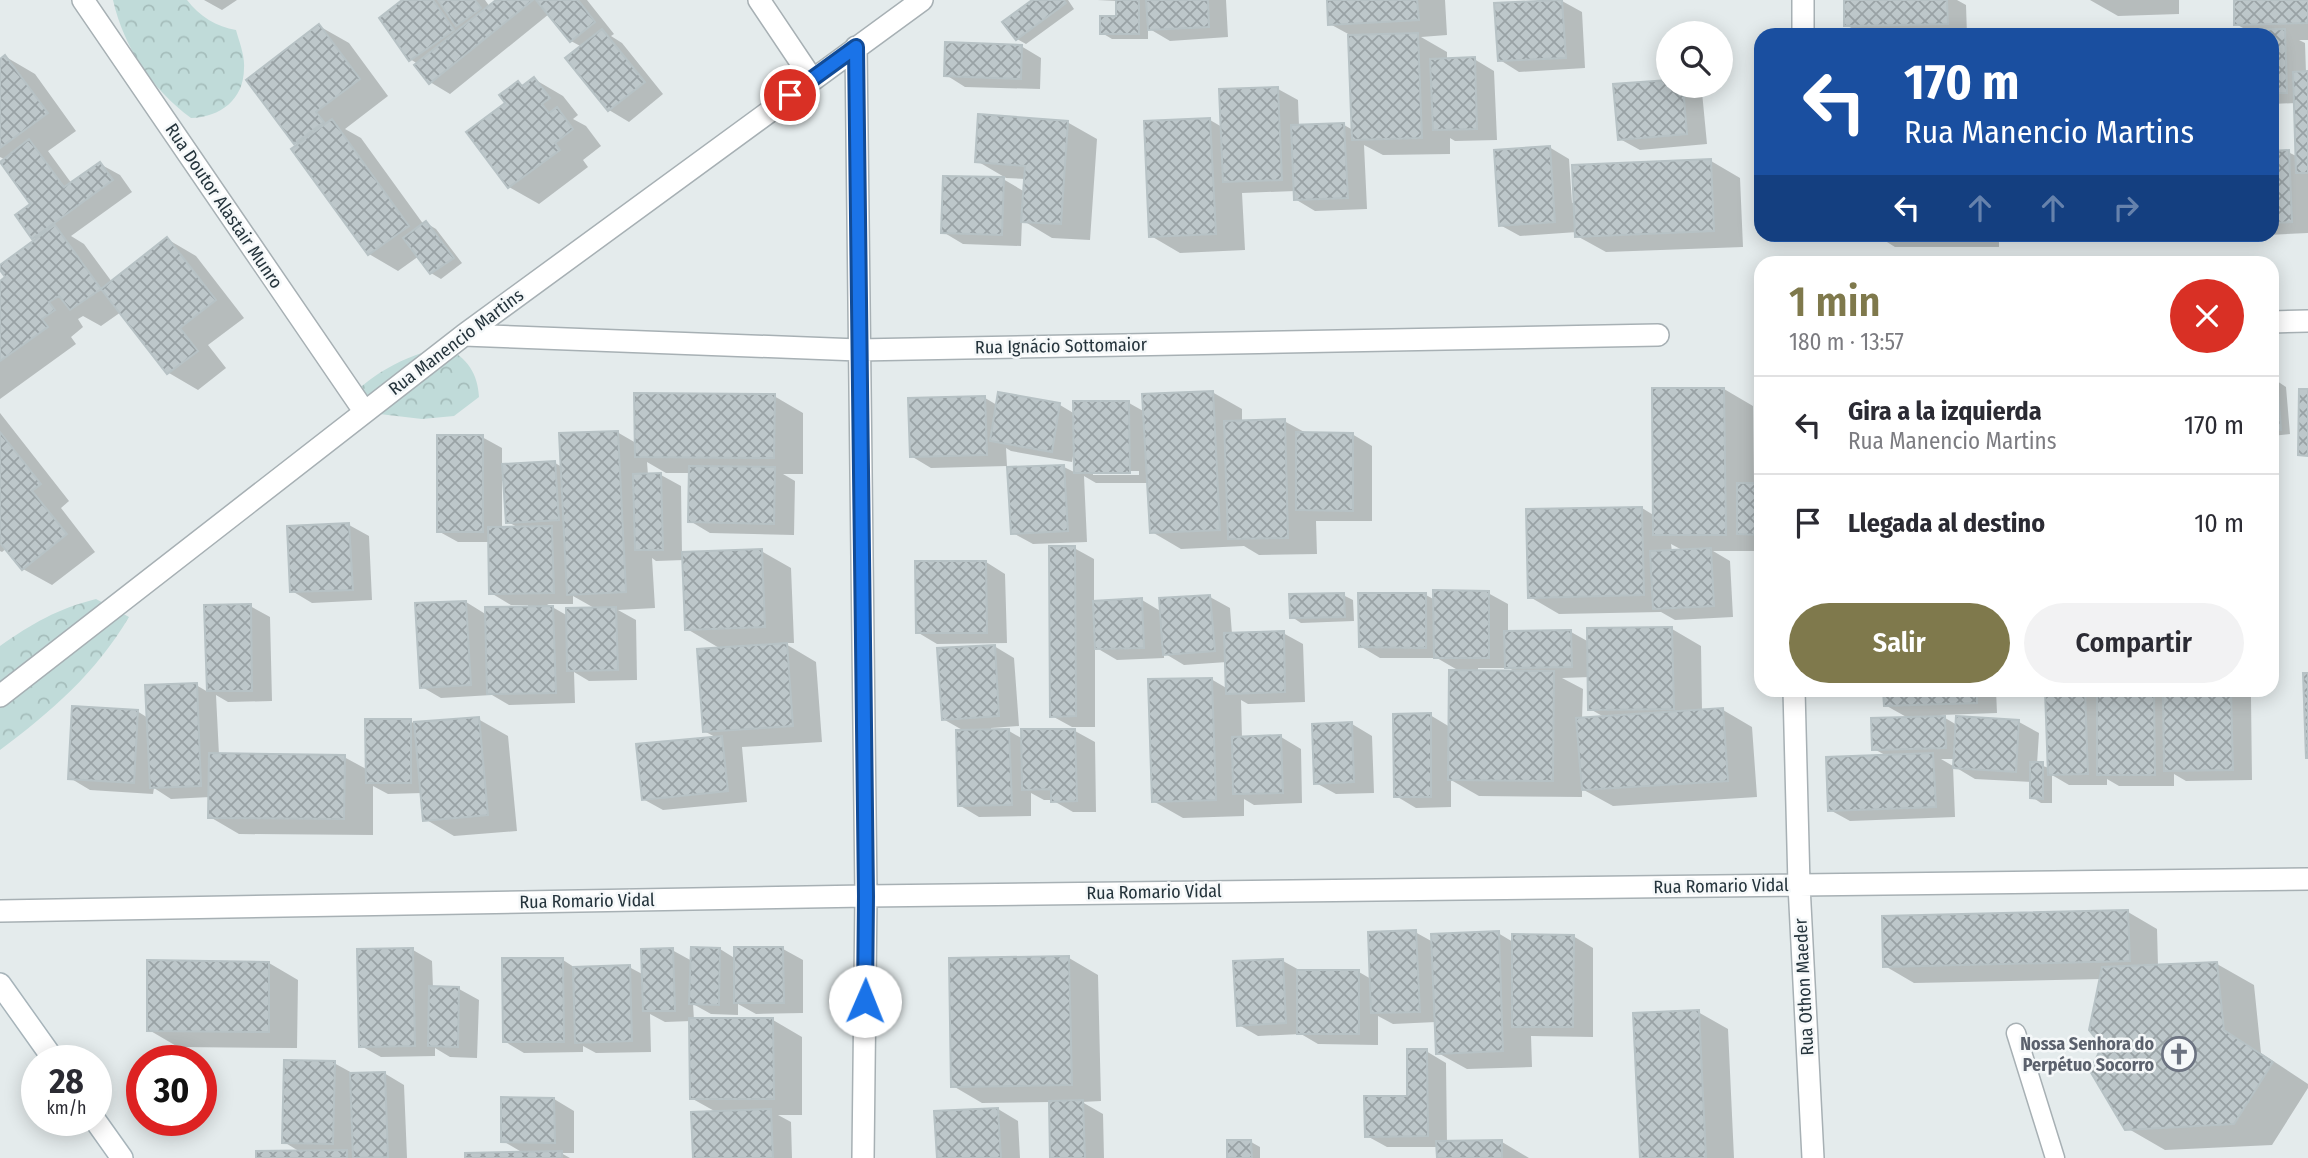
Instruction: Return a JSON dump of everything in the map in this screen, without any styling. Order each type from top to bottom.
[{"type":"street","name":"Rua Doutor Alastair Munro","points":[[83,0],[364,411]]},
{"type":"street","points":[[759,0],[812,79]]},
{"type":"street","name":"Rua Manencio Martins","points":[[0,695],[464,335],[922,0]]},
{"type":"street","points":[[1803,0],[1803,28]]},
{"type":"street","points":[[856,47],[866,896],[863,1158]]},
{"type":"street","points":[[2279,322],[2308,321]]},
{"type":"street","name":"Rua Ignácio Sottomaior","points":[[464,335],[858,350],[1658,335]]},
{"type":"street","name":"Rua Othon Maeder","points":[[1794,697],[1799,885],[1813,1158]]},
{"type":"street","name":"Rua Romario Vidal","points":[[0,911],[866,896],[2308,879]]},
{"type":"street","points":[[0,984],[43,1045]]},
{"type":"street","points":[[106,1136],[122,1158]]},
{"type":"lane","points":[[2016,1033],[2055,1158]]},
{"type":"green space","points":[[113,0],[187,0],[209,20],[236,30],[244,68],[240,89],[235,98],[221,110],[202,117],[191,118],[177,107],[152,81],[132,51]]},
{"type":"green space","points":[[446,348],[460,356],[470,367],[479,397],[454,416],[422,419],[371,413],[351,398],[369,381],[394,365],[422,353]]},
{"type":"green space","points":[[96,599],[129,617],[87,674],[37,721],[0,750],[0,646],[46,618],[69,607]]},
{"type":"building","points":[[402,0],[433,0],[454,30],[409,61],[379,18]]},
{"type":"building","points":[[438,0],[475,0],[481,8],[456,26]]},
{"type":"building","points":[[496,0],[533,0],[429,84],[414,65]]},
{"type":"building","points":[[536,0],[578,0],[595,22],[570,42]]},
{"type":"building","points":[[1032,0],[1064,0],[1066,3],[1016,40],[1002,22]]},
{"type":"building","points":[[1116,0],[1139,0],[1139,34],[1100,34],[1100,16],[1116,16]]},
{"type":"building","points":[[1146,0],[1208,0],[1209,27],[1148,30]]},
{"type":"building","points":[[1327,0],[1417,0],[1419,20],[1328,25]]},
{"type":"building","points":[[1562,0],[1566,58],[1498,61],[1494,3]]},
{"type":"building","points":[[1844,0],[1947,0],[1948,24],[1844,26]]},
{"type":"building","points":[[2234,0],[2308,0],[2308,23],[2234,25]]},
{"type":"building","points":[[319,24],[360,79],[316,112],[324,122],[294,144],[246,80]]},
{"type":"building","points":[[602,29],[645,82],[608,111],[565,58]]},
{"type":"building","points":[[2279,29],[2285,29],[2287,93],[2279,93]]},
{"type":"building","points":[[1418,33],[1422,138],[1352,140],[1348,35]]},
{"type":"building","points":[[945,42],[1022,45],[1021,79],[944,76]]},
{"type":"building","points":[[5,55],[48,113],[0,148],[0,59]]},
{"type":"building","points":[[1475,57],[1477,129],[1433,130],[1430,59]]},
{"type":"building","points":[[2308,71],[2308,173],[2296,173],[2293,72]]},
{"type":"building","points":[[534,77],[550,98],[542,104],[549,113],[557,107],[573,129],[555,143],[560,150],[508,188],[466,132],[505,103],[499,95],[518,81],[522,86]]},
{"type":"building","points":[[1656,81],[1656,98],[1684,98],[1687,134],[1618,140],[1613,84]]},
{"type":"building","points":[[1278,87],[1282,180],[1223,182],[1219,89]]},
{"type":"building","points":[[978,114],[1068,121],[1061,224],[1021,222],[1025,166],[975,162]]},
{"type":"building","points":[[1210,118],[1216,234],[1149,237],[1144,121]]},
{"type":"building","points":[[332,119],[409,226],[368,255],[291,149]]},
{"type":"building","points":[[1344,123],[1348,198],[1294,200],[1291,125]]},
{"type":"building","points":[[29,139],[64,187],[100,162],[113,180],[32,239],[15,215],[30,204],[0,162]]},
{"type":"building","points":[[1550,146],[1555,222],[1499,226],[1494,150]]},
{"type":"building","points":[[2289,150],[2292,222],[2279,223],[2279,151]]},
{"type":"building","points":[[1711,159],[1714,231],[1575,237],[1572,165]]},
{"type":"building","points":[[943,176],[1004,177],[1002,235],[941,233]]},
{"type":"building","points":[[426,221],[454,258],[430,274],[403,238]]},
{"type":"building","points":[[55,225],[101,289],[70,310],[59,296],[49,302],[55,310],[42,319],[48,327],[0,361],[0,281],[5,277],[0,265]]},
{"type":"building","points":[[167,237],[216,300],[180,328],[198,351],[167,374],[101,289]]},
{"type":"building","points":[[1652,388],[1724,388],[1726,535],[1653,535]]},
{"type":"building","points":[[2299,389],[2308,389],[2308,456],[2298,455]]},
{"type":"building","points":[[1213,391],[1220,530],[1150,533],[1142,394]]},
{"type":"building","points":[[998,392],[1060,403],[1052,452],[990,441]]},
{"type":"building","points":[[634,393],[775,394],[774,458],[635,457]]},
{"type":"building","points":[[985,396],[987,455],[910,457],[908,398]]},
{"type":"building","points":[[1073,401],[1129,401],[1130,473],[1074,473]]},
{"type":"building","points":[[1285,419],[1288,538],[1228,539],[1224,421]]},
{"type":"building","points":[[618,431],[626,592],[567,595],[559,433]]},
{"type":"building","points":[[0,432],[41,484],[32,491],[67,534],[22,570],[0,543]]},
{"type":"building","points":[[1296,432],[1353,433],[1353,511],[1296,510]]},
{"type":"building","points":[[437,435],[483,435],[483,532],[437,532]]},
{"type":"building","points":[[555,461],[559,520],[506,523],[502,464]]},
{"type":"building","points":[[1064,465],[1068,531],[1011,534],[1007,467]]},
{"type":"building","points":[[689,466],[775,467],[774,524],[688,522]]},
{"type":"building","points":[[661,473],[663,550],[635,550],[633,474]]},
{"type":"building","points":[[1737,483],[1754,483],[1754,535],[1737,534]]},
{"type":"building","points":[[1642,507],[1644,595],[1528,598],[1526,509]]},
{"type":"building","points":[[349,523],[353,590],[290,592],[287,526]]},
{"type":"building","points":[[552,526],[554,593],[489,594],[488,527]]},
{"type":"building","points":[[1049,546],[1075,546],[1076,716],[1050,717]]},
{"type":"building","points":[[1711,548],[1714,606],[1653,609],[1650,551]]},
{"type":"building","points":[[762,549],[765,627],[685,630],[682,552]]},
{"type":"building","points":[[915,561],[986,561],[987,633],[916,633]]},
{"type":"building","points":[[1433,590],[1489,591],[1489,658],[1434,658]]},
{"type":"building","points":[[1344,593],[1345,617],[1290,618],[1289,594]]},
{"type":"building","points":[[1358,593],[1426,593],[1426,648],[1359,647]]},
{"type":"building","points":[[1210,595],[1215,651],[1163,655],[1159,598]]},
{"type":"building","points":[[1142,598],[1144,648],[1095,649],[1093,601]]},
{"type":"building","points":[[466,601],[471,685],[420,688],[415,603]]},
{"type":"building","points":[[251,604],[252,691],[207,691],[204,605]]},
{"type":"building","points":[[553,606],[556,693],[487,694],[485,607]]},
{"type":"building","points":[[616,607],[618,670],[567,671],[566,608]]},
{"type":"building","points":[[1672,627],[1674,709],[1588,710],[1587,628]]},
{"type":"building","points":[[1571,630],[1572,667],[1505,668],[1504,631]]},
{"type":"building","points":[[1284,631],[1285,692],[1226,694],[1224,633]]},
{"type":"building","points":[[787,643],[793,726],[703,732],[697,649]]},
{"type":"building","points":[[995,645],[999,716],[942,720],[937,648]]},
{"type":"building","points":[[1449,670],[1554,671],[1553,781],[1448,780]]},
{"type":"building","points":[[2303,673],[2308,673],[2308,758],[2306,758]]},
{"type":"building","points":[[1212,678],[1216,800],[1152,802],[1148,679]]},
{"type":"building","points":[[197,683],[201,786],[150,788],[145,685]]},
{"type":"building","points":[[1883,697],[1977,697],[1977,703],[1884,706]]},
{"type":"building","points":[[2045,697],[2085,697],[2088,774],[2048,775]]},
{"type":"building","points":[[2097,697],[2154,697],[2155,775],[2097,775]]},
{"type":"building","points":[[2163,697],[2231,697],[2233,770],[2164,771]]},
{"type":"building","points":[[72,706],[138,710],[134,783],[68,779]]},
{"type":"building","points":[[1723,708],[1728,781],[1582,790],[1576,718]]},
{"type":"building","points":[[1431,713],[1431,797],[1394,797],[1393,714]]},
{"type":"building","points":[[1945,716],[1946,748],[1872,750],[1871,718]]},
{"type":"building","points":[[1956,716],[2019,720],[2016,772],[1953,768]]},
{"type":"building","points":[[479,717],[488,815],[423,821],[414,722]]},
{"type":"building","points":[[365,719],[411,719],[411,783],[366,783]]},
{"type":"building","points":[[1352,722],[1354,782],[1314,784],[1312,724]]},
{"type":"building","points":[[1009,729],[1012,805],[958,806],[956,730]]},
{"type":"building","points":[[1021,729],[1075,729],[1077,801],[1051,802],[1051,789],[1022,790]]},
{"type":"building","points":[[1281,735],[1283,793],[1233,794],[1232,737]]},
{"type":"building","points":[[722,736],[728,791],[642,800],[636,744]]},
{"type":"building","points":[[209,753],[345,755],[344,819],[208,818]]},
{"type":"building","points":[[1933,753],[1936,807],[1828,811],[1826,757]]},
{"type":"building","points":[[2030,762],[2043,762],[2043,799],[2030,798]]},
{"type":"building","points":[[2128,910],[2130,961],[1883,967],[1882,916]]},
{"type":"building","points":[[1416,930],[1420,1012],[1371,1013],[1368,932]]},
{"type":"building","points":[[1499,931],[1503,1051],[1436,1054],[1431,934]]},
{"type":"building","points":[[1512,934],[1574,935],[1573,1027],[1512,1027]]},
{"type":"building","points":[[691,947],[720,948],[719,1005],[689,1004]]},
{"type":"building","points":[[734,947],[783,947],[784,1003],[734,1003]]},
{"type":"building","points":[[413,948],[415,1046],[359,1047],[357,949]]},
{"type":"building","points":[[673,948],[675,1011],[643,1011],[641,949]]},
{"type":"building","points":[[1069,956],[1072,1085],[951,1087],[949,958]]},
{"type":"building","points":[[502,958],[563,958],[564,1042],[503,1042]]},
{"type":"building","points":[[1283,959],[1286,1023],[1237,1026],[1233,961]]},
{"type":"building","points":[[147,960],[269,962],[269,1032],[147,1031]]},
{"type":"building","name":"Nossa Senhora do Perpétuo Socorro","points":[[2217,962],[2224,1030],[2273,1062],[2234,1124],[2125,1130],[2090,1071],[2102,1046],[2089,1030],[2102,967]]},
{"type":"building","points":[[630,965],[632,1041],[575,1043],[573,967]]},
{"type":"building","points":[[1297,970],[1359,970],[1359,1034],[1297,1034]]},
{"type":"building","points":[[429,986],[459,987],[458,1047],[428,1046]]},
{"type":"building","points":[[1699,1010],[1706,1158],[1640,1158],[1633,1013]]},
{"type":"building","points":[[689,1018],[773,1018],[774,1099],[690,1099]]},
{"type":"building","points":[[1407,1049],[1427,1049],[1428,1136],[1365,1137],[1364,1096],[1407,1096]]},
{"type":"building","points":[[284,1060],[335,1061],[333,1144],[282,1143]]},
{"type":"building","points":[[385,1072],[388,1157],[353,1158],[350,1073]]},
{"type":"building","points":[[501,1097],[554,1098],[555,1143],[501,1142]]},
{"type":"building","points":[[1083,1100],[1085,1158],[1050,1158],[1049,1101]]},
{"type":"building","points":[[998,1108],[1001,1158],[937,1158],[934,1111]]},
{"type":"building","points":[[771,1109],[773,1158],[693,1158],[691,1112]]},
{"type":"building","points":[[1227,1140],[1251,1140],[1252,1158],[1227,1158]]},
{"type":"building","points":[[1502,1140],[1502,1158],[1437,1158],[1436,1141]]},
{"type":"building","points":[[347,1150],[347,1158],[256,1158],[256,1151]]},
{"type":"building","points":[[562,1151],[562,1158],[465,1158],[465,1153]]},
{"type":"place","name":"Nossa Senhora do Perpétuo Socorro","points":[[2179,1054]]},
{"type":"route","points":[[790,95],[856,47],[865,1001]]}]
